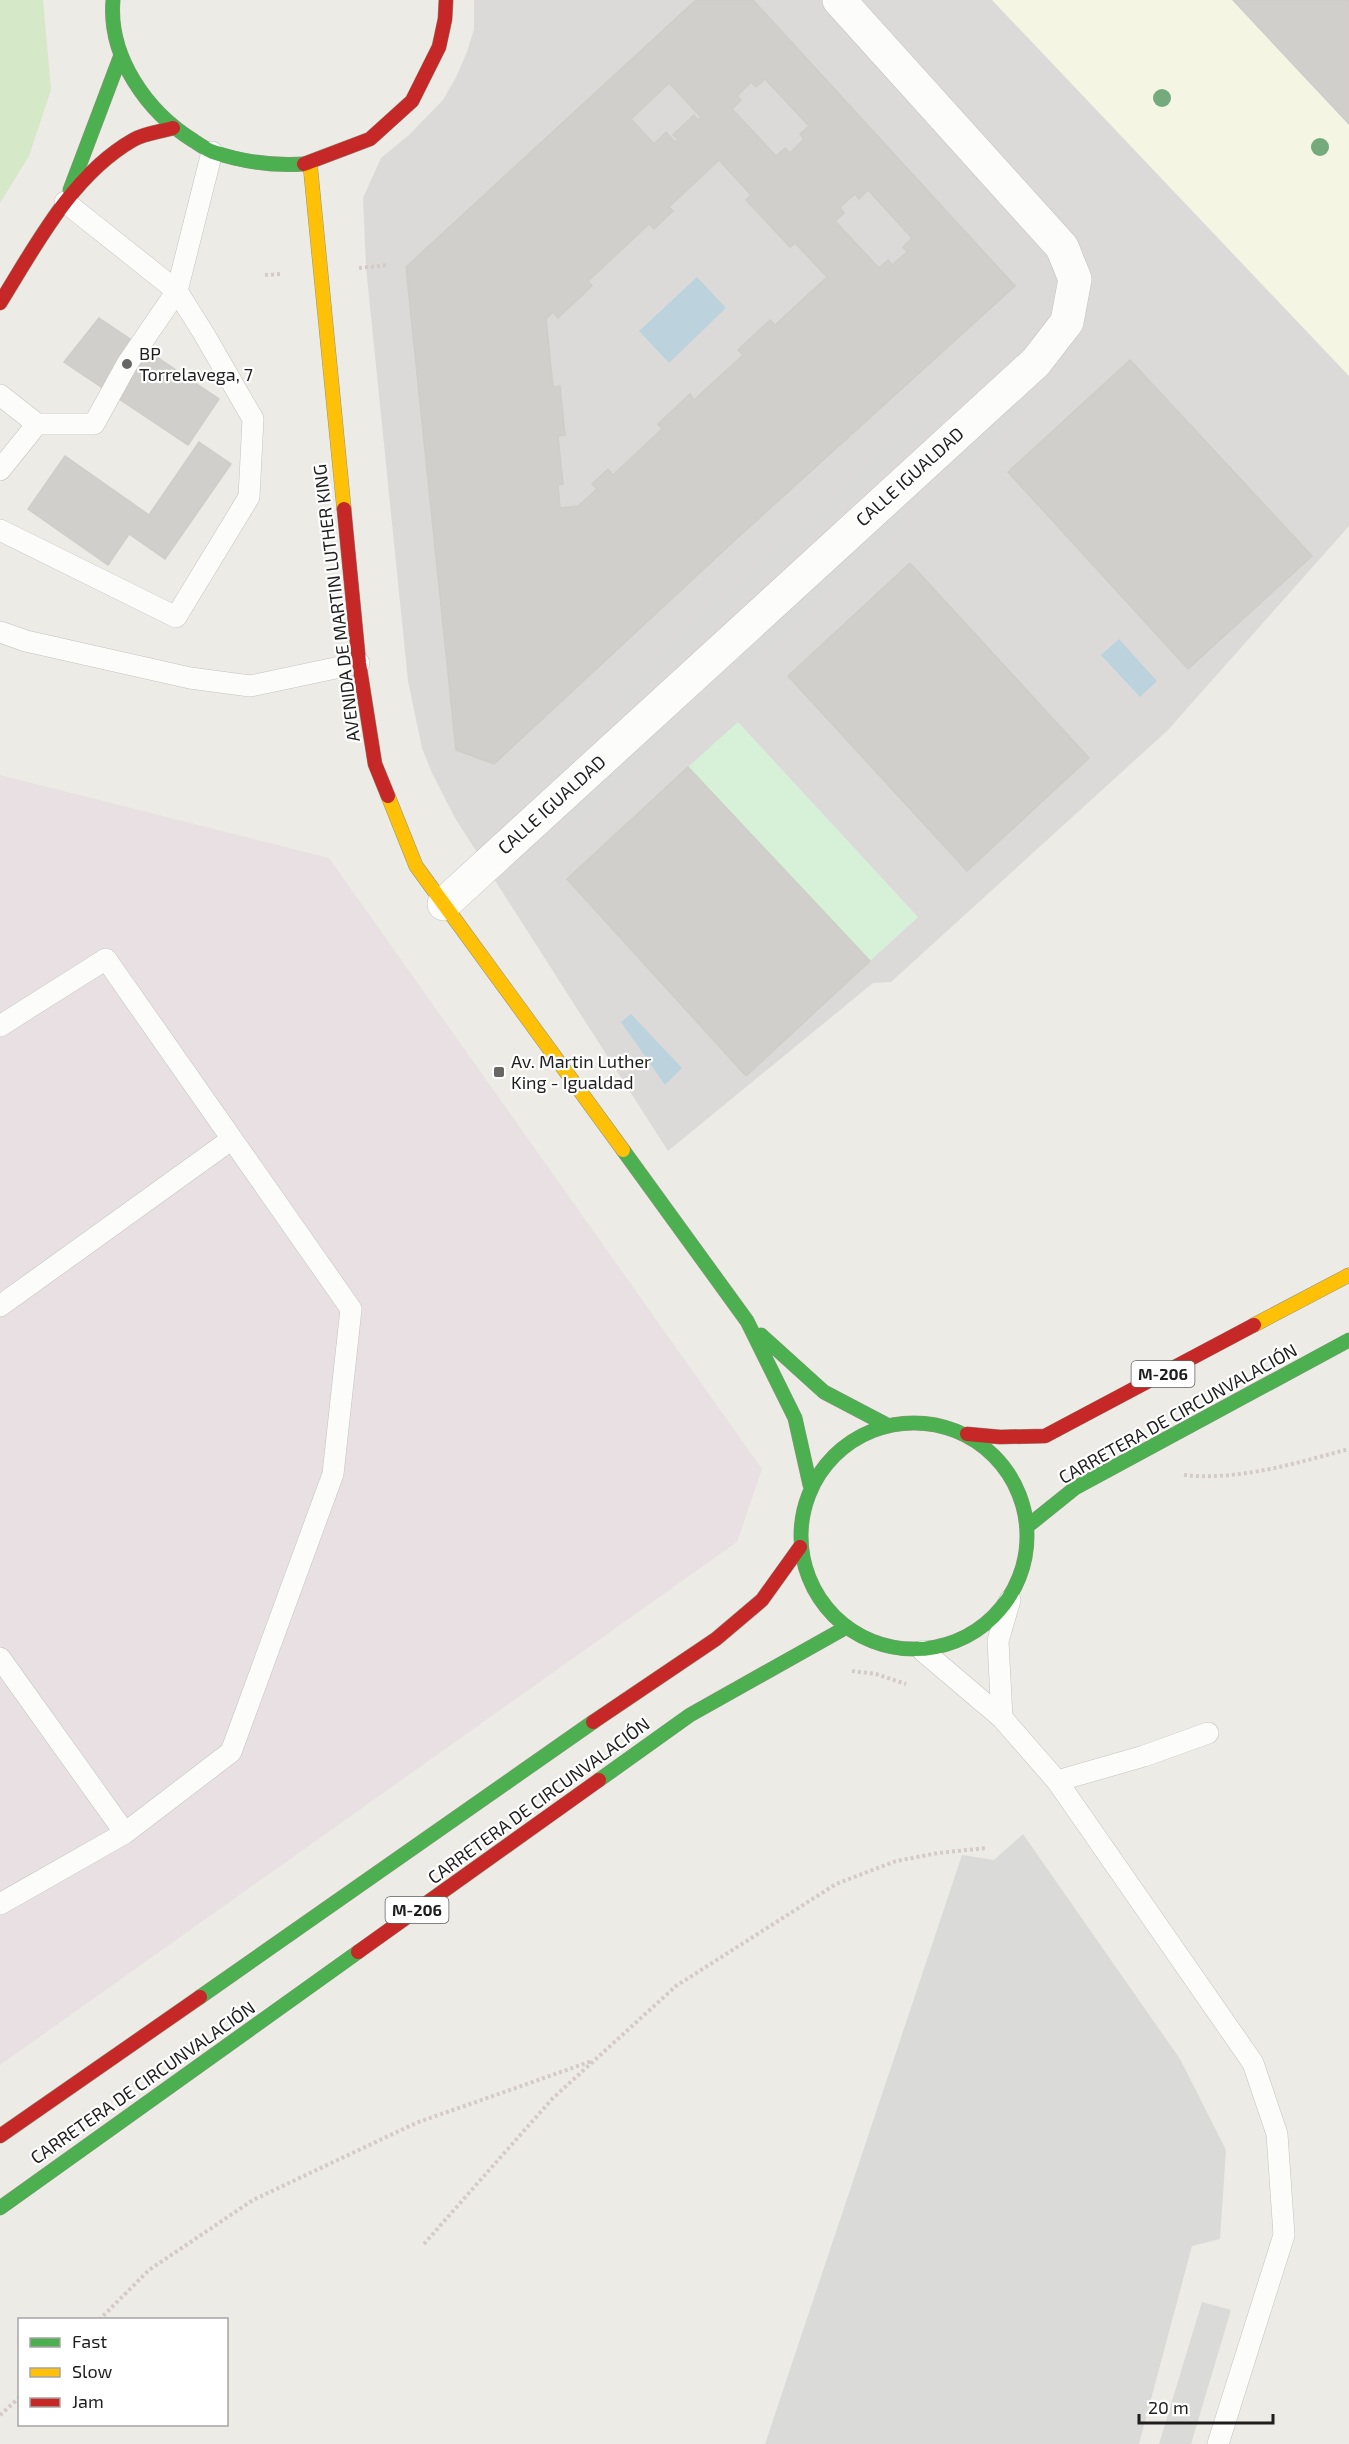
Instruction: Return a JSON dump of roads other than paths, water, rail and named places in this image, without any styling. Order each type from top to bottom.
[{"type":"main road","points":[[113,0],[112,12],[121,55],[142,94],[173,128],[212,152],[274,166],[310,163],[370,139],[412,101],[439,47],[445,19],[446,0]]},
{"type":"main road","points":[[65,202],[121,55]]},
{"type":"main road","points":[[0,303],[65,202],[101,165],[134,139],[173,128]]},
{"type":"main road","name":"AVENIDA DE MARTIN LUTHER KING","points":[[310,163],[359,663],[375,764],[416,866],[747,1321]]},
{"type":"main road","name":"M-206","points":[[967,1434],[1008,1470],[1029,1525],[1023,1573],[1010,1600],[974,1635],[923,1651],[895,1650],[845,1628],[813,1591],[800,1547],[810,1485],[840,1447],[885,1424],[938,1423],[967,1434],[1000,1437],[1045,1436],[1349,1275]]},
{"type":"main road","points":[[747,1321],[824,1392],[885,1424]]},
{"type":"main road","points":[[747,1321],[795,1418],[810,1485]]},
{"type":"main road","name":"CARRETERA DE CIRCUNVALACIÓN","points":[[1029,1525],[1075,1488],[1349,1340]]},
{"type":"main road","name":"CARRETERA DE CIRCUNVALACIÓN","points":[[0,2136],[716,1639],[762,1599],[800,1547]]},
{"type":"main road","name":"CARRETERA DE CIRCUNVALACIÓN","points":[[0,2208],[690,1715],[845,1628]]},
{"type":"street","name":"CALLE IGUALDAD","points":[[444,904],[1031,366],[1067,322],[1076,279],[1062,247],[839,0]]},
{"type":"lane","points":[[0,395],[37,424],[94,424],[127,364],[177,291],[212,152]]},
{"type":"lane","points":[[0,530],[176,617],[249,497],[253,418],[204,334],[177,291],[65,202]]},
{"type":"lane","points":[[0,470],[37,424]]},
{"type":"lane","points":[[0,632],[190,678],[250,686],[359,663]]},
{"type":"lane","points":[[0,1026],[106,959],[351,1309],[333,1474],[231,1752],[125,1833],[0,1904]]},
{"type":"lane","points":[[0,1306],[232,1138]]},
{"type":"lane","points":[[1002,1718],[998,1641],[1010,1600]]},
{"type":"lane","points":[[923,1651],[1002,1718],[1057,1781],[1252,2064],[1277,2134],[1284,2235],[1218,2444]]},
{"type":"lane","points":[[0,1658],[125,1833]]},
{"type":"lane","points":[[1057,1781],[1144,1756],[1208,1733]]},
{"type":"water","points":[[697,277],[726,308],[669,363],[639,331]]},
{"type":"water","points":[[1119,639],[1157,681],[1140,697],[1101,655]]},
{"type":"water","points":[[631,1014],[682,1068],[665,1085],[621,1022]]},
{"type":"place","name":"BP Torrelavega, 7","points":[[127,364]]},
{"type":"place","name":"Av. Martin Luther King - Igualdad","points":[[499,1072]]}]
